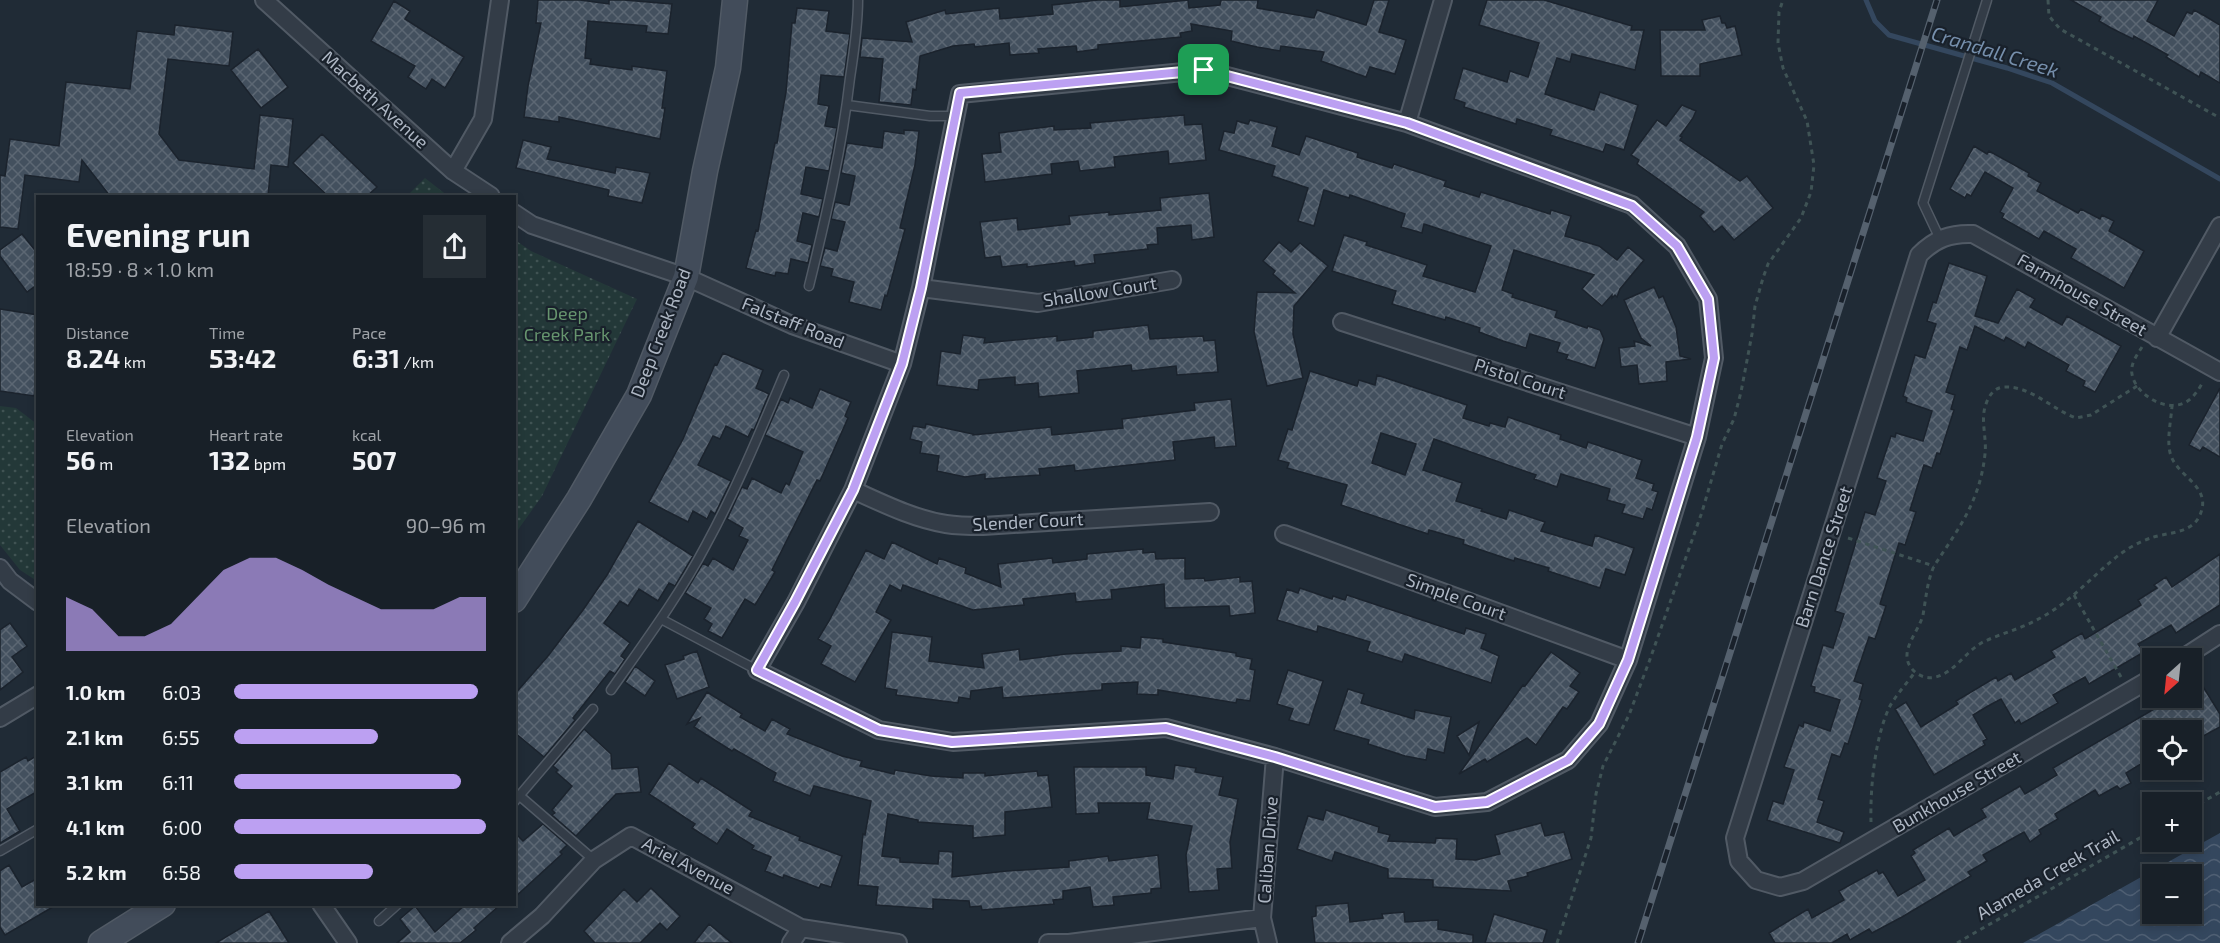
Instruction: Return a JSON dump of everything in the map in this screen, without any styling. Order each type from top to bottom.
[{"type":"street","name":"Macbeth Avenue","points":[[264,0],[453,171],[489,195]]},
{"type":"street","points":[[453,171],[483,119],[500,0]]},
{"type":"street","name":"Deep Creek Road","points":[[516,597],[579,499],[639,395],[686,278],[705,171],[728,68],[735,0]]},
{"type":"street","points":[[1407,123],[1443,0]]},
{"type":"street","points":[[1204,70],[1407,123],[1632,206],[1677,246],[1708,299],[1714,358],[1697,437],[1628,660],[1599,724],[1568,760],[1487,802],[1435,807],[1275,757],[1166,728],[952,742],[879,730],[757,670],[853,490],[902,364],[921,288],[955,116],[960,93],[1204,70]]},
{"type":"street","points":[[516,214],[532,225],[686,278]]},
{"type":"street","points":[[2153,335],[2220,226]]},
{"type":"street","name":"Farmhouse Street","points":[[1940,239],[1955,233],[1973,234],[2216,370]]},
{"type":"street","name":"Barn Dance Street","points":[[1756,880],[1739,861],[1735,838],[1919,255],[1929,244],[1940,239]]},
{"type":"street","name":"Falstaff Road","points":[[686,278],[792,325],[902,364]]},
{"type":"street","name":"Shallow Court","points":[[921,288],[1038,303],[1172,280]]},
{"type":"street","name":"Pistol Court","points":[[1342,322],[1697,437]]},
{"type":"street","name":"Slender Court","points":[[853,490],[925,519],[945,524],[983,526],[1210,512]]},
{"type":"street","name":"Simple Court","points":[[1284,534],[1628,660]]},
{"type":"street","points":[[0,568],[10,581],[36,600]]},
{"type":"street","points":[[2198,648],[2220,634]]},
{"type":"street","name":"Bunkhouse Street","points":[[1756,880],[1780,887],[1803,881],[2142,684]]},
{"type":"street","points":[[0,718],[36,696]]},
{"type":"street","name":"Caliban Drive","points":[[1268,943],[1262,918],[1275,757]]},
{"type":"street","name":"Ariel Avenue","points":[[510,943],[542,916],[594,860],[631,836],[801,928],[898,943]]},
{"type":"street","points":[[101,943],[160,906]]},
{"type":"street","points":[[322,906],[348,943]]},
{"type":"street","points":[[1048,943],[1069,943],[1262,918]]},
{"type":"street","points":[[791,943],[801,928]]},
{"type":"lane","points":[[809,286],[827,215],[847,105],[858,20],[858,0]]},
{"type":"lane","points":[[1940,239],[1923,202],[1988,0]]},
{"type":"lane","points":[[847,105],[930,116],[955,116]]},
{"type":"lane","points":[[611,690],[661,619],[705,547],[740,477],[784,375]]},
{"type":"lane","points":[[661,619],[757,670]]},
{"type":"lane","points":[[593,709],[518,800],[594,860]]},
{"type":"lane","points":[[0,851],[36,830]]},
{"type":"lane","points":[[379,921],[396,906]]},
{"type":"path","points":[[2048,0],[2049,16],[2060,29],[2220,118]]},
{"type":"path","points":[[2153,335],[2133,363],[2132,374],[2137,386],[2149,398],[2172,406],[2184,403],[2192,398],[2216,370]]},
{"type":"path","points":[[2137,386],[2091,415],[2076,418],[2014,388],[1999,388],[1991,393],[1983,414],[1985,452],[1981,479],[1973,505],[1934,566],[1919,626],[1906,651],[1907,658],[1915,672],[1927,677],[1935,677],[1944,673],[1982,642],[2041,618],[2074,595],[2120,553],[2150,538],[2184,530],[2193,524],[2199,517],[2202,497],[2199,489],[2179,470],[2170,453],[2172,406]]},
{"type":"path","points":[[1831,533],[1934,566]]},
{"type":"path","points":[[2074,595],[2129,692]]},
{"type":"path","points":[[1873,841],[1871,818],[1873,782],[1884,720],[1891,705],[1915,672]]},
{"type":"path","points":[[2202,802],[2220,792]]},
{"type":"path","name":"Alameda Creek Trail","points":[[1957,943],[2142,837]]},
{"type":"green space","points":[[425,178],[447,195],[408,195]]},
{"type":"green space","name":"Deep Creek Park","points":[[516,241],[531,251],[637,299],[542,496],[516,533]]},
{"type":"green space","points":[[0,406],[16,408],[36,423],[36,580],[20,570],[0,545]]},
{"type":"water","points":[[2220,833],[2220,943],[2023,943],[2142,877],[2142,924],[2202,924],[2202,864],[2164,864],[2186,852],[2202,852],[2202,843]]},
{"type":"building","points":[[538,0],[580,0],[609,4],[609,0],[624,0],[672,4],[668,34],[646,32],[647,26],[588,21],[585,58],[591,59],[590,64],[632,70],[632,66],[667,71],[660,139],[559,117],[559,122],[524,117],[541,23],[536,23]]},
{"type":"building","points":[[1120,0],[1120,7],[1188,0],[1189,8],[1220,5],[1221,0],[1258,0],[1257,8],[1314,18],[1317,10],[1366,25],[1374,0],[1389,0],[1379,32],[1406,40],[1395,74],[1370,67],[1366,77],[1321,61],[1324,52],[1281,46],[1280,51],[1257,47],[1231,41],[1232,31],[1191,24],[1192,31],[1180,33],[1181,37],[1098,45],[1098,49],[1077,52],[1076,46],[1038,49],[1039,53],[1010,55],[1009,43],[975,47],[974,44],[953,46],[920,56],[916,90],[913,89],[911,105],[879,102],[883,59],[860,57],[862,38],[912,42],[906,22],[945,10],[946,14],[999,8],[1000,19],[1053,14],[1052,5]]},
{"type":"building","points":[[1487,0],[1544,0],[1632,26],[1631,30],[1644,30],[1635,70],[1572,54],[1570,62],[1557,58],[1545,94],[1594,110],[1600,92],[1638,105],[1624,150],[1606,144],[1603,152],[1550,135],[1552,130],[1517,119],[1516,124],[1464,107],[1465,103],[1454,99],[1463,68],[1507,82],[1510,71],[1528,77],[1539,43],[1479,25]]},
{"type":"building","points":[[2071,0],[2158,0],[2147,21],[2174,36],[2187,12],[2192,14],[2194,10],[2205,16],[2220,25],[2220,83],[2201,72],[2199,77],[2166,57],[2168,55],[2134,36],[2133,39],[2111,28],[2099,21],[2101,17]]},
{"type":"building","points":[[394,1],[410,11],[405,19],[464,57],[445,88],[432,79],[426,89],[408,77],[415,66],[371,41]]},
{"type":"building","points":[[797,8],[829,11],[826,31],[850,34],[844,77],[821,75],[818,104],[829,106],[825,126],[837,128],[829,171],[806,167],[801,194],[823,199],[819,217],[803,213],[797,241],[812,245],[808,263],[791,259],[788,274],[776,272],[775,276],[746,268],[756,230],[758,231],[775,143],[777,143],[786,92],[792,23],[795,23]]},
{"type":"building","points":[[1720,16],[1727,28],[1735,26],[1742,55],[1700,64],[1700,76],[1661,76],[1660,30],[1705,30],[1702,20]]},
{"type":"building","points":[[175,25],[233,32],[229,66],[168,59],[159,134],[179,160],[254,169],[260,115],[293,119],[288,167],[271,165],[268,195],[109,195],[82,160],[79,182],[25,175],[18,229],[0,227],[0,175],[5,176],[10,139],[59,146],[66,82],[130,89],[137,31],[174,35]]},
{"type":"building","points":[[258,49],[288,87],[261,108],[231,70]]},
{"type":"building","points":[[1682,105],[1696,111],[1680,136],[1682,137],[1680,140],[1740,181],[1747,176],[1773,208],[1734,240],[1722,226],[1714,232],[1700,216],[1704,212],[1637,164],[1639,160],[1631,155],[1657,120],[1666,126]]},
{"type":"building","points":[[1184,115],[1185,125],[1202,124],[1206,160],[1169,164],[1168,151],[1114,157],[1115,167],[1080,171],[1078,161],[1051,164],[1052,174],[985,182],[982,154],[1001,152],[999,133],[1054,126],[1054,130],[1091,128],[1090,123]]},
{"type":"building","points":[[1250,120],[1277,127],[1272,146],[1299,155],[1306,136],[1358,153],[1357,157],[1392,168],[1394,164],[1446,181],[1444,186],[1479,197],[1481,192],[1550,214],[1551,210],[1571,216],[1565,236],[1599,246],[1617,260],[1628,247],[1644,260],[1620,289],[1617,297],[1615,295],[1612,298],[1612,295],[1602,306],[1582,289],[1594,275],[1514,250],[1502,290],[1513,294],[1512,297],[1557,311],[1555,317],[1600,330],[1604,339],[1595,368],[1566,359],[1568,355],[1557,352],[1560,343],[1530,334],[1526,348],[1503,341],[1479,332],[1480,328],[1392,304],[1396,291],[1332,271],[1344,235],[1367,242],[1366,245],[1427,265],[1423,276],[1475,292],[1491,246],[1424,224],[1422,233],[1401,227],[1405,214],[1350,195],[1349,198],[1324,190],[1314,226],[1298,221],[1308,188],[1272,176],[1275,166],[1219,150],[1224,131],[1234,133],[1237,121],[1248,124]]},
{"type":"building","points":[[904,130],[919,131],[915,165],[900,228],[905,229],[881,310],[849,302],[854,282],[831,276],[833,269],[820,266],[825,248],[837,251],[845,222],[831,219],[835,202],[849,205],[855,176],[841,173],[847,143],[882,148],[884,131],[904,134]]},
{"type":"building","points":[[322,134],[377,187],[368,195],[327,195],[293,163]]},
{"type":"building","points":[[523,140],[551,147],[547,159],[615,173],[616,167],[650,173],[642,203],[608,196],[609,190],[516,168]]},
{"type":"building","points":[[1974,146],[1987,154],[1989,151],[2029,173],[2028,176],[2041,183],[2037,191],[2078,213],[2081,209],[2100,219],[2102,215],[2114,221],[2109,231],[2144,251],[2124,288],[2071,258],[2076,249],[2044,231],[2039,239],[2002,218],[2004,214],[2000,212],[2013,188],[1985,172],[1971,196],[1967,194],[1965,198],[1950,189]]},
{"type":"building","points":[[1209,193],[1214,237],[1192,240],[1191,225],[1157,228],[1158,244],[1147,245],[1148,249],[1094,255],[1095,263],[1075,266],[1074,261],[1027,267],[1027,264],[1002,267],[1000,256],[985,258],[980,222],[1017,218],[1018,230],[1070,224],[1069,216],[1161,210],[1160,198]]},
{"type":"building","points":[[22,234],[36,252],[36,285],[27,292],[0,256],[0,250]]},
{"type":"building","points":[[1279,242],[1291,252],[1300,243],[1328,266],[1294,306],[1293,334],[1303,378],[1267,386],[1254,332],[1257,292],[1295,293],[1273,274],[1275,271],[1263,261]]},
{"type":"building","points":[[1949,263],[1987,276],[1975,316],[1998,323],[2017,289],[2035,299],[2030,307],[2062,325],[2067,316],[2121,346],[2095,392],[2083,386],[2085,381],[2066,371],[2069,365],[2028,342],[2025,348],[2006,337],[2004,341],[1975,326],[1967,350],[1960,347],[1946,392],[1955,395],[1951,409],[1954,410],[1940,454],[1937,453],[1932,468],[1924,465],[1910,510],[1916,512],[1905,545],[1899,543],[1880,604],[1886,606],[1875,639],[1869,637],[1854,681],[1863,684],[1859,699],[1862,700],[1848,744],[1845,743],[1840,757],[1832,754],[1818,799],[1824,801],[1817,822],[1844,832],[1840,843],[1767,820],[1773,801],[1783,804],[1794,770],[1784,767],[1799,725],[1803,727],[1804,722],[1830,731],[1840,700],[1814,692],[1815,687],[1811,686],[1823,645],[1833,648],[1844,614],[1835,611],[1865,512],[1875,515],[1886,481],[1877,478],[1891,436],[1895,437],[1896,433],[1923,441],[1932,411],[1906,402],[1907,398],[1903,396],[1915,355],[1925,358],[1936,324],[1927,321],[1933,302],[1936,303]]},
{"type":"building","points":[[1654,287],[1659,298],[1663,296],[1676,327],[1680,356],[1691,359],[1666,362],[1667,381],[1639,384],[1637,365],[1621,367],[1619,348],[1635,346],[1634,341],[1651,346],[1641,338],[1624,300]]},
{"type":"building","points":[[0,309],[36,315],[34,396],[0,391]]},
{"type":"building","points":[[1148,325],[1150,339],[1203,336],[1204,341],[1215,340],[1218,372],[1177,375],[1176,366],[1132,371],[1131,365],[1077,371],[1079,393],[1039,397],[1038,383],[1015,385],[1015,377],[979,380],[978,390],[937,385],[941,351],[960,354],[963,335],[985,338],[984,343],[1057,336],[1057,341],[1093,337],[1093,331]]},
{"type":"building","points":[[723,353],[763,370],[756,388],[769,394],[754,430],[752,429],[748,437],[726,426],[720,439],[713,436],[698,465],[731,481],[715,514],[711,511],[707,519],[693,511],[688,522],[649,502],[683,439],[715,364],[717,365]]},
{"type":"building","points":[[1310,371],[1357,386],[1359,380],[1375,385],[1377,375],[1467,405],[1463,418],[1489,426],[1490,423],[1505,427],[1508,417],[1561,435],[1560,439],[1586,448],[1588,442],[1642,460],[1636,478],[1654,484],[1652,490],[1658,492],[1652,510],[1647,508],[1643,519],[1622,513],[1625,505],[1607,500],[1610,489],[1561,474],[1557,487],[1534,479],[1536,475],[1434,439],[1423,470],[1462,483],[1456,501],[1506,519],[1509,510],[1545,522],[1541,531],[1592,546],[1595,535],[1634,548],[1625,575],[1606,569],[1600,588],[1548,571],[1549,568],[1515,558],[1514,561],[1463,544],[1464,540],[1429,530],[1428,534],[1341,505],[1347,485],[1287,468],[1289,463],[1278,460],[1288,429],[1292,430]],"holes":[[[1381,433],[1416,444],[1405,475],[1372,463]]]},
{"type":"building","points":[[2220,388],[2220,457],[2203,447],[2200,451],[2189,445]]},
{"type":"building","points":[[820,389],[851,402],[845,416],[848,418],[820,481],[817,480],[772,570],[775,572],[755,605],[745,599],[722,638],[708,631],[712,624],[704,619],[711,608],[685,593],[703,563],[708,566],[713,558],[733,570],[748,540],[739,536],[743,528],[727,519],[742,487],[747,489],[752,478],[781,493],[786,483],[789,485],[803,452],[765,435],[781,399],[788,403],[790,398],[812,408]]},
{"type":"building","points":[[1231,399],[1236,446],[1215,448],[1214,437],[1173,442],[1175,460],[1075,471],[1074,465],[1039,469],[1040,475],[985,479],[985,474],[965,477],[937,471],[939,456],[920,453],[922,442],[910,439],[913,426],[925,428],[926,424],[973,435],[1051,427],[1052,435],[1123,428],[1122,419],[1195,410],[1194,403]]},
{"type":"building","points":[[638,521],[693,556],[675,586],[669,583],[658,601],[639,589],[628,606],[620,601],[604,623],[630,643],[621,656],[625,659],[615,674],[610,671],[573,718],[575,720],[544,757],[516,734],[516,693],[548,656],[607,575]]},
{"type":"building","points":[[892,542],[937,564],[939,558],[966,568],[965,573],[1001,587],[998,564],[1052,558],[1053,563],[1087,559],[1087,554],[1143,549],[1143,553],[1155,552],[1156,559],[1185,558],[1185,579],[1204,578],[1205,581],[1240,577],[1240,582],[1252,581],[1255,613],[1230,616],[1229,606],[1165,608],[1164,584],[1111,590],[1112,599],[1076,602],[1075,593],[1023,599],[1024,605],[973,610],[903,585],[901,591],[890,585],[876,612],[891,620],[855,682],[821,664],[831,646],[818,639],[866,550],[884,559]]},
{"type":"building","points":[[2220,554],[2220,605],[2176,633],[2171,625],[2138,644],[2142,653],[2089,684],[2085,677],[2053,695],[2058,703],[2021,724],[2019,720],[2015,723],[2001,699],[1988,706],[1973,715],[1987,739],[1983,741],[1985,745],[1934,775],[1895,709],[1906,702],[1921,727],[1958,704],[1956,701],[1996,677],[1998,681],[2011,673],[2015,680],[2055,657],[2051,651],[2082,633],[2085,639],[2141,605],[2138,600],[2157,588],[2154,585],[2166,577],[2172,587]]},
{"type":"building","points":[[1300,588],[1332,599],[1333,596],[1345,600],[1347,595],[1464,634],[1466,628],[1486,634],[1481,648],[1499,656],[1491,683],[1405,654],[1402,662],[1367,651],[1370,642],[1318,626],[1317,632],[1277,620],[1287,589],[1298,593]]},
{"type":"building","points":[[10,623],[27,646],[12,657],[23,672],[0,690],[0,630]]},
{"type":"building","points":[[892,632],[932,637],[929,661],[984,668],[982,654],[1019,649],[1020,660],[1066,654],[1121,651],[1121,646],[1140,648],[1141,637],[1236,653],[1236,656],[1252,659],[1250,669],[1255,670],[1250,701],[1237,699],[1236,703],[1158,690],[1158,695],[1137,694],[1138,682],[1102,684],[1102,690],[1003,698],[1002,687],[971,691],[970,699],[959,697],[958,703],[896,695],[897,690],[885,688]]},
{"type":"building","points":[[697,651],[709,687],[677,699],[665,665],[684,659],[683,656]]},
{"type":"building","points":[[1551,652],[1580,673],[1570,686],[1579,692],[1567,709],[1563,707],[1536,745],[1527,738],[1487,762],[1485,759],[1459,774],[1523,685],[1525,686]]},
{"type":"building","points":[[635,666],[655,681],[645,696],[625,682]]},
{"type":"building","points":[[1288,670],[1323,681],[1309,725],[1289,720],[1293,709],[1277,704]]},
{"type":"building","points":[[2202,685],[2220,714],[2220,727],[2202,737],[2202,720],[2142,720],[2142,763],[2126,773],[2131,783],[2120,789],[2117,786],[2099,796],[2095,790],[2055,814],[2058,819],[2039,830],[2041,834],[2030,842],[2024,832],[1983,855],[1987,861],[1968,872],[1971,876],[1872,933],[1869,929],[1850,940],[1847,934],[1832,943],[1775,943],[1769,933],[1808,909],[1812,918],[1844,900],[1839,891],[1877,870],[1879,874],[1883,872],[1898,896],[1925,880],[1911,856],[1915,853],[1913,850],[1949,828],[1954,836],[1986,817],[1981,809],[2020,786],[2025,794],[2057,775],[2053,768],[2156,708],[2202,708]]},
{"type":"building","points":[[1348,689],[1364,694],[1361,703],[1414,719],[1415,710],[1451,717],[1444,753],[1428,749],[1426,760],[1405,756],[1368,744],[1369,740],[1334,730]]},
{"type":"building","points":[[707,692],[742,714],[740,717],[765,731],[772,719],[790,729],[787,734],[842,756],[862,761],[860,766],[894,774],[895,770],[963,778],[963,773],[985,773],[985,776],[1037,771],[1038,776],[1048,775],[1052,807],[1005,812],[1005,835],[973,838],[973,826],[918,822],[918,820],[888,814],[882,856],[900,858],[900,862],[938,864],[939,851],[953,852],[952,877],[1069,867],[1069,861],[1108,856],[1109,861],[1158,855],[1161,888],[1151,889],[1151,893],[1113,897],[1114,905],[1093,907],[1090,887],[1063,891],[1063,899],[1053,900],[1054,904],[982,910],[981,906],[970,907],[969,901],[933,899],[933,909],[876,905],[878,887],[858,885],[863,834],[865,835],[871,801],[814,786],[810,796],[773,781],[776,773],[734,749],[732,751],[694,727],[700,718],[687,724]]},
{"type":"building","points":[[1479,722],[1469,755],[1457,736]]},
{"type":"building","points":[[584,729],[611,754],[612,769],[638,767],[641,792],[616,794],[576,836],[552,815],[555,813],[552,810],[572,786],[556,772],[558,770],[553,766]]},
{"type":"building","points":[[36,756],[36,792],[7,809],[20,831],[0,843],[0,772],[26,757],[28,761]]},
{"type":"building","points":[[669,763],[698,783],[701,778],[752,811],[749,816],[800,837],[799,840],[842,856],[831,887],[821,884],[819,888],[784,875],[783,878],[765,871],[771,857],[752,849],[754,846],[727,829],[717,844],[692,828],[695,824],[649,794]]},
{"type":"building","points":[[1175,765],[1196,768],[1195,772],[1223,777],[1219,795],[1238,799],[1230,842],[1232,868],[1217,869],[1219,890],[1189,892],[1186,855],[1192,826],[1147,819],[1150,803],[1098,803],[1099,813],[1076,814],[1074,767],[1146,767],[1146,775],[1173,779]]},
{"type":"building","points":[[1326,810],[1379,827],[1378,832],[1390,835],[1388,841],[1435,843],[1436,838],[1457,839],[1456,859],[1476,860],[1500,854],[1495,835],[1541,823],[1545,836],[1564,832],[1572,859],[1508,881],[1511,891],[1433,887],[1433,880],[1388,878],[1388,869],[1335,852],[1332,861],[1297,849],[1308,816],[1323,820]]},
{"type":"building","points":[[543,824],[567,845],[560,852],[562,854],[516,896],[516,834],[523,841]]},
{"type":"building","points":[[9,865],[22,887],[36,879],[36,906],[55,906],[5,935],[0,927],[0,871]]},
{"type":"building","points":[[651,888],[680,916],[667,930],[660,923],[640,943],[595,943],[584,931],[624,889],[637,902]]},
{"type":"building","points":[[1348,903],[1350,922],[1383,918],[1382,914],[1404,912],[1405,922],[1438,920],[1438,929],[1473,935],[1473,943],[1315,943],[1312,917],[1316,916],[1316,906]]},
{"type":"building","points":[[415,906],[435,932],[464,906],[499,906],[460,943],[397,943],[410,932],[400,919]]},
{"type":"building","points":[[269,911],[289,943],[216,943]]},
{"type":"building","points":[[1494,914],[1547,930],[1543,943],[1485,943]]},
{"type":"building","points":[[709,924],[732,943],[694,943]]},
{"type":"waterway","name":"Crandall Creek","points":[[1866,0],[1875,21],[1889,35],[2052,83],[2220,179]]},
{"type":"railway","points":[[1638,943],[1937,0]]},
{"type":"route","points":[[1204,70],[1407,123],[1632,206],[1677,246],[1708,299],[1714,358],[1697,437],[1628,660],[1599,724],[1568,760],[1487,802],[1435,807],[1275,757],[1166,728],[952,742],[879,730],[757,670],[853,490],[902,364],[921,288],[960,93],[1204,70]]}]
